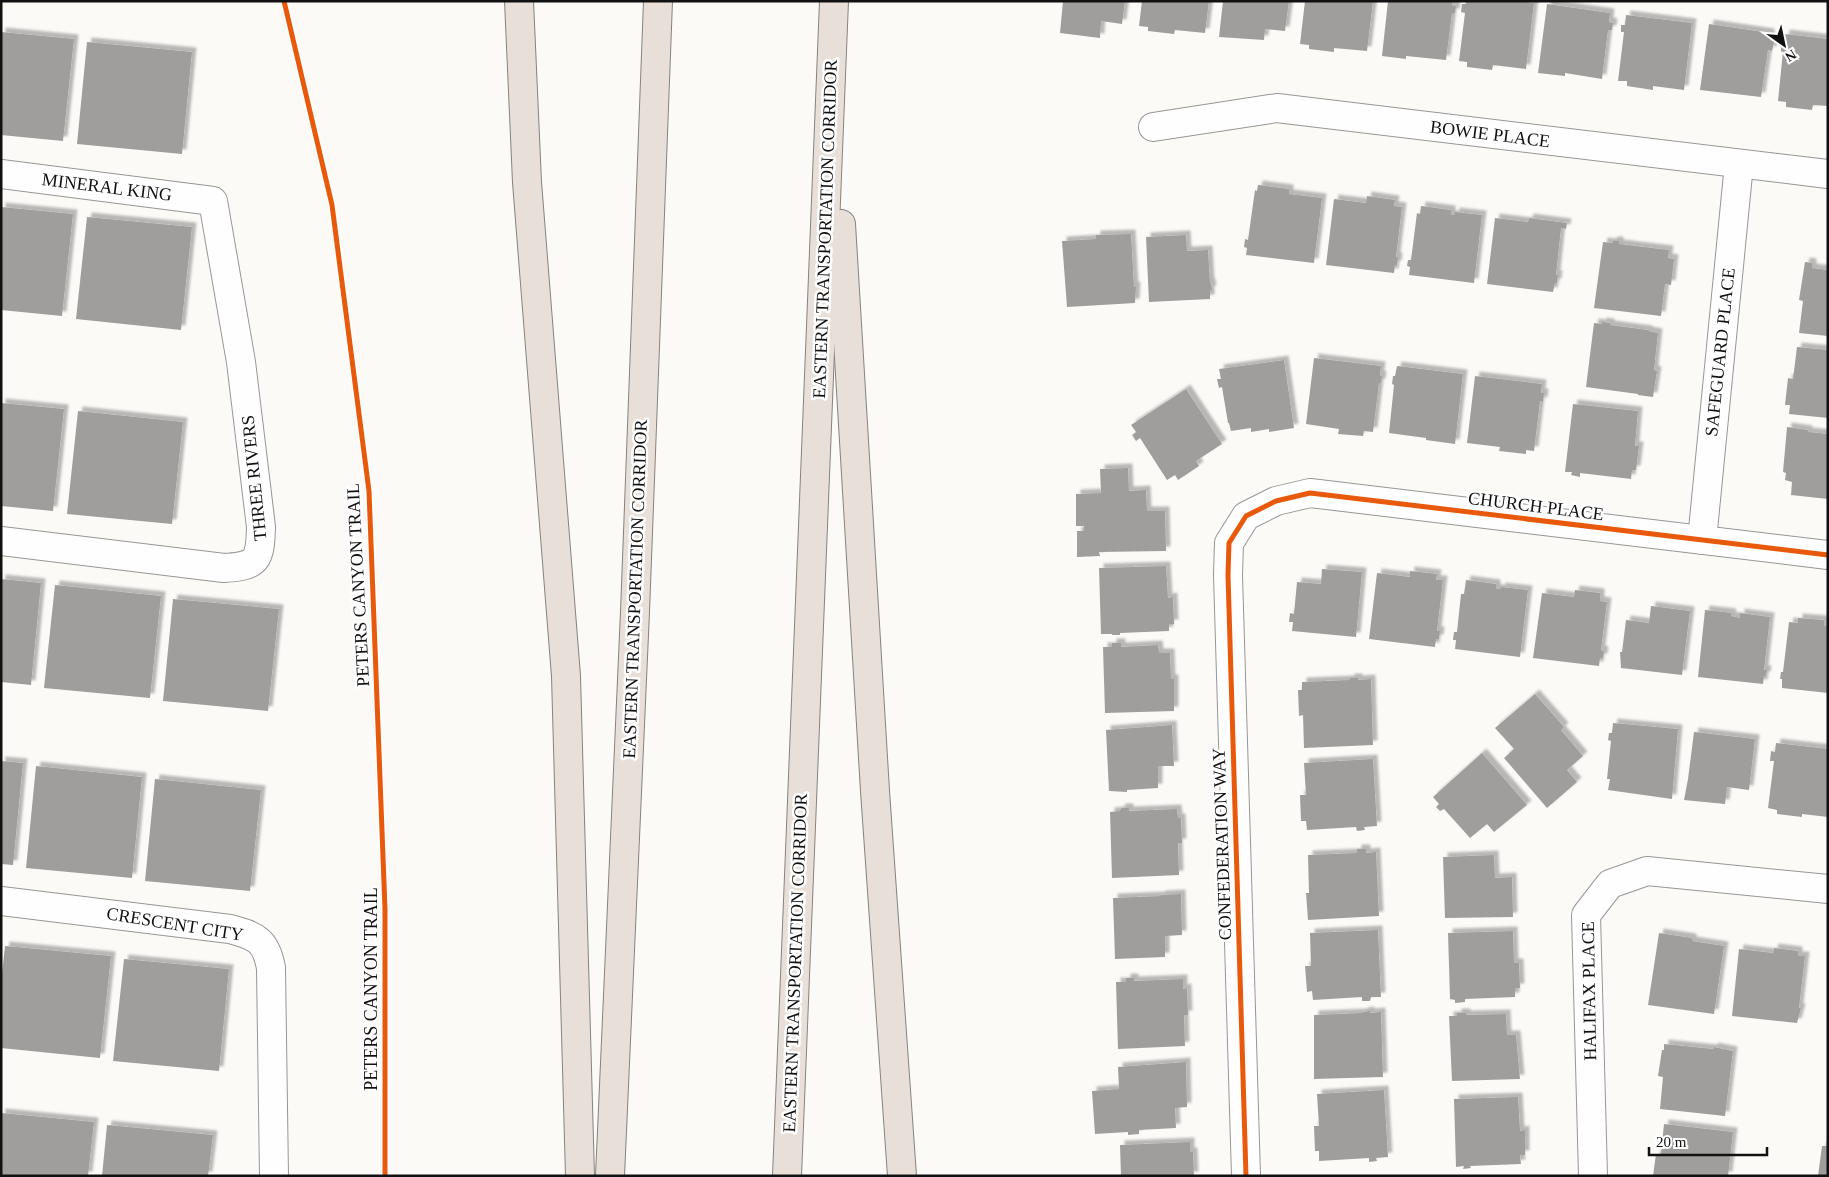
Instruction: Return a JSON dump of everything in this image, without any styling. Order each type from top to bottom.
[{"type":"highway","points":[[518,1],[527,182],[566,676],[580,1176]]},
{"type":"highway","name":"EASTERN TRANSPORTATION CORRIDOR","points":[[610,1176],[635,602],[658,1]]},
{"type":"highway","name":"EASTERN TRANSPORTATION CORRIDOR","points":[[787,1176],[834,1]]},
{"type":"highway","points":[[832,68],[874,781],[902,1176]]},
{"type":"street","name":"BOWIE PLACE","points":[[1153,127],[1277,108],[1828,174]]},
{"type":"street","name":"SAFEGUARD PLACE","points":[[1702,540],[1739,164]]},
{"type":"street","name":"MINERAL KING","points":[[1,174],[213,201]]},
{"type":"street","name":"THREE RIVERS","points":[[1,542],[224,568],[243,567],[255,560],[261,551],[262,528],[242,362],[213,201]]},
{"type":"street","name":"CHURCH PLACE","points":[[1246,516],[1276,501],[1310,494],[1828,555]]},
{"type":"street","name":"CONFEDERATION WAY","points":[[1246,516],[1229,544],[1228,575],[1246,1176]]},
{"type":"street","name":"HALIFAX PLACE","points":[[1593,1176],[1586,915],[1610,884],[1646,871],[1828,889]]},
{"type":"street","name":"CRESCENT CITY","points":[[1,901],[230,929],[249,934],[260,940],[268,954],[271,968],[274,1176]]},
{"type":"building","points":[[1063,1],[1125,1],[1122,24],[1101,21],[1100,38],[1060,33]]},
{"type":"building","points":[[1142,1],[1209,1],[1205,33],[1175,30],[1174,34],[1148,31],[1148,27],[1139,26]]},
{"type":"building","points":[[1223,1],[1289,1],[1285,31],[1265,29],[1264,40],[1219,37]]},
{"type":"building","points":[[1305,1],[1373,1],[1367,51],[1334,48],[1334,52],[1309,49],[1309,45],[1300,44]]},
{"type":"building","points":[[1388,1],[1453,1],[1452,5],[1456,6],[1455,13],[1452,13],[1446,60],[1382,56]]},
{"type":"building","points":[[1466,1],[1534,3],[1526,69],[1493,65],[1492,70],[1467,67],[1467,62],[1459,61],[1465,13],[1461,12],[1462,4],[1466,4]]},
{"type":"building","points":[[1547,4],[1610,13],[1609,22],[1613,23],[1612,30],[1608,30],[1602,79],[1565,73],[1565,76],[1538,73]]},
{"type":"building","points":[[1626,15],[1692,23],[1684,90],[1653,86],[1653,90],[1627,86],[1627,81],[1618,81],[1624,32],[1621,32],[1621,25],[1625,25]]},
{"type":"building","points":[[1709,24],[1770,33],[1770,40],[1774,41],[1772,51],[1768,50],[1761,97],[1700,90]]},
{"type":"building","points":[[1,32],[74,39],[63,141],[1,135]]},
{"type":"building","points":[[1785,34],[1828,39],[1828,106],[1813,105],[1812,110],[1786,107],[1786,102],[1778,101],[1783,51],[1781,52],[1781,44],[1784,45]]},
{"type":"building","points":[[87,42],[192,52],[182,154],[77,144]]},
{"type":"building","points":[[1258,185],[1289,189],[1289,194],[1322,198],[1314,263],[1246,255],[1245,239],[1248,240],[1255,190],[1257,191]]},
{"type":"building","points":[[1367,196],[1395,200],[1394,206],[1402,207],[1396,257],[1398,257],[1394,273],[1326,265],[1334,199],[1366,203]]},
{"type":"building","points":[[1421,206],[1451,210],[1451,215],[1455,215],[1455,212],[1482,215],[1474,283],[1409,275],[1410,267],[1407,266],[1408,260],[1411,260],[1417,213],[1420,214]]},
{"type":"building","points":[[1,207],[73,214],[62,316],[1,310]]},
{"type":"building","points":[[87,217],[192,227],[181,330],[76,319]]},
{"type":"building","points":[[1495,218],[1528,222],[1529,218],[1567,223],[1566,229],[1561,228],[1556,275],[1558,275],[1557,283],[1555,283],[1553,292],[1487,284]]},
{"type":"building","points":[[1131,234],[1134,287],[1136,286],[1135,303],[1067,307],[1062,241],[1096,239],[1096,235]]},
{"type":"building","points":[[1186,235],[1187,251],[1208,250],[1212,290],[1210,290],[1210,299],[1149,302],[1146,237]]},
{"type":"building","points":[[1613,241],[1619,241],[1619,244],[1669,250],[1668,258],[1674,259],[1671,285],[1665,284],[1661,316],[1594,308],[1603,242],[1612,243]]},
{"type":"building","points":[[1805,262],[1812,263],[1812,268],[1828,270],[1828,336],[1799,333],[1803,301],[1799,300]]},
{"type":"building","points":[[1602,322],[1658,333],[1654,370],[1657,371],[1653,397],[1586,387],[1594,323],[1602,324]]},
{"type":"building","points":[[1797,347],[1828,350],[1828,418],[1789,414],[1790,405],[1785,405],[1788,378],[1793,379]]},
{"type":"building","points":[[1314,358],[1381,366],[1380,375],[1382,376],[1381,383],[1379,383],[1373,432],[1364,431],[1363,436],[1338,434],[1339,429],[1306,424]]},
{"type":"building","points":[[1284,360],[1294,428],[1269,432],[1269,429],[1251,432],[1251,428],[1231,431],[1222,387],[1219,388],[1217,379],[1221,379],[1219,369]]},
{"type":"building","points":[[1397,366],[1463,374],[1455,444],[1389,433],[1394,385],[1392,384]]},
{"type":"building","points":[[1475,376],[1542,384],[1543,402],[1540,401],[1534,451],[1526,450],[1526,454],[1499,451],[1500,447],[1467,443]]},
{"type":"building","points":[[1186,389],[1222,444],[1196,461],[1199,466],[1178,480],[1175,475],[1167,480],[1140,438],[1136,441],[1132,435],[1136,432],[1131,425]]},
{"type":"building","points":[[1,403],[64,409],[53,511],[1,506]]},
{"type":"building","points":[[1573,404],[1638,411],[1635,446],[1639,446],[1636,470],[1632,470],[1631,479],[1580,473],[1580,477],[1571,475],[1572,472],[1565,472]]},
{"type":"building","points":[[78,411],[183,422],[172,524],[67,514]]},
{"type":"building","points":[[1787,427],[1828,434],[1828,499],[1791,495],[1792,482],[1785,480],[1786,473],[1783,472]]},
{"type":"building","points":[[1128,468],[1129,491],[1146,490],[1147,511],[1165,511],[1166,551],[1099,552],[1100,556],[1077,557],[1077,531],[1084,531],[1084,526],[1076,526],[1076,494],[1101,493],[1100,469]]},
{"type":"building","points":[[1166,566],[1168,598],[1173,597],[1174,624],[1169,624],[1169,631],[1120,633],[1120,635],[1101,634],[1099,568]]},
{"type":"building","points":[[1322,569],[1362,572],[1356,637],[1292,631],[1293,622],[1289,622],[1290,613],[1294,614],[1297,582],[1321,584]]},
{"type":"building","points":[[1410,571],[1437,574],[1436,580],[1443,580],[1437,631],[1440,631],[1435,647],[1369,639],[1377,573],[1410,577]]},
{"type":"building","points":[[1,579],[41,583],[31,685],[1,682]]},
{"type":"building","points":[[1466,580],[1496,584],[1496,589],[1501,589],[1501,587],[1528,590],[1520,657],[1455,649],[1456,640],[1453,640],[1454,632],[1457,632],[1461,594],[1464,594]]},
{"type":"building","points":[[55,585],[161,596],[150,698],[44,688]]},
{"type":"building","points":[[1575,590],[1600,593],[1600,601],[1607,602],[1601,650],[1604,651],[1603,658],[1600,658],[1599,666],[1533,658],[1542,593],[1574,597]]},
{"type":"building","points":[[173,599],[279,609],[268,711],[163,701]]},
{"type":"building","points":[[1651,606],[1690,611],[1682,675],[1621,668],[1620,652],[1622,652],[1626,620],[1649,623]]},
{"type":"building","points":[[1705,610],[1732,613],[1731,616],[1740,618],[1740,613],[1770,617],[1764,670],[1767,670],[1763,684],[1698,677]]},
{"type":"building","points":[[1798,618],[1824,620],[1824,626],[1828,626],[1828,693],[1782,688],[1782,679],[1780,679],[1781,672],[1783,672],[1789,622],[1798,623]]},
{"type":"building","points":[[1112,643],[1121,643],[1121,647],[1158,645],[1159,653],[1170,653],[1171,679],[1174,679],[1174,711],[1105,713],[1103,647],[1112,647]]},
{"type":"building","points":[[1350,678],[1358,678],[1358,680],[1371,679],[1373,745],[1304,748],[1303,715],[1299,716],[1298,690],[1302,690],[1302,682],[1350,680]]},
{"type":"building","points":[[1535,694],[1564,727],[1561,730],[1583,756],[1567,770],[1577,782],[1547,808],[1504,758],[1514,749],[1495,728]]},
{"type":"building","points":[[1613,723],[1678,729],[1672,799],[1608,790],[1610,779],[1607,779],[1611,741],[1608,740],[1609,733],[1612,733]]},
{"type":"building","points":[[1172,725],[1174,766],[1158,766],[1158,788],[1127,790],[1127,792],[1109,791],[1106,730]]},
{"type":"building","points":[[1694,732],[1755,739],[1749,790],[1727,787],[1725,804],[1684,800]]},
{"type":"building","points":[[1776,743],[1828,749],[1828,817],[1802,814],[1802,817],[1777,814],[1777,810],[1768,808],[1774,761],[1770,761],[1771,751],[1775,752]]},
{"type":"building","points":[[1482,753],[1527,805],[1494,832],[1487,824],[1470,838],[1444,809],[1440,811],[1436,807],[1439,804],[1433,797]]},
{"type":"building","points":[[1373,759],[1377,826],[1364,827],[1365,830],[1357,831],[1356,827],[1307,830],[1306,821],[1301,821],[1300,795],[1306,795],[1304,763]]},
{"type":"building","points":[[1,761],[23,763],[13,865],[1,864]]},
{"type":"building","points":[[36,766],[142,777],[132,878],[26,868]]},
{"type":"building","points":[[155,779],[261,790],[250,891],[145,881]]},
{"type":"building","points":[[1121,808],[1129,808],[1129,811],[1177,809],[1178,818],[1181,818],[1182,843],[1178,843],[1179,875],[1112,878],[1110,812],[1120,811]]},
{"type":"building","points":[[1357,849],[1366,849],[1366,853],[1376,852],[1379,916],[1308,920],[1306,893],[1309,893],[1308,855],[1357,853]]},
{"type":"building","points":[[1494,855],[1495,878],[1512,877],[1513,917],[1445,918],[1443,857]]},
{"type":"building","points":[[1181,894],[1182,935],[1165,936],[1165,957],[1115,959],[1113,898]]},
{"type":"building","points":[[1378,930],[1381,997],[1371,997],[1370,1001],[1362,1001],[1362,997],[1313,1000],[1312,991],[1307,992],[1305,966],[1311,966],[1310,933]]},
{"type":"building","points":[[1513,931],[1514,963],[1519,963],[1520,988],[1515,988],[1515,997],[1465,999],[1465,1002],[1455,1003],[1455,1000],[1450,999],[1448,933]]},
{"type":"building","points":[[1659,933],[1692,938],[1692,941],[1724,946],[1714,1014],[1648,1005]]},
{"type":"building","points":[[5,946],[111,956],[100,1058],[1,1048],[1,983]]},
{"type":"building","points":[[1774,948],[1798,951],[1798,956],[1805,956],[1799,1008],[1801,1008],[1797,1023],[1732,1016],[1739,949],[1773,953]]},
{"type":"building","points":[[124,959],[229,969],[219,1071],[113,1061]]},
{"type":"building","points":[[1126,978],[1134,978],[1134,981],[1183,979],[1183,989],[1187,988],[1188,1015],[1184,1015],[1185,1046],[1118,1049],[1116,982],[1126,982]]},
{"type":"building","points":[[1370,1011],[1370,1013],[1381,1012],[1383,1077],[1314,1079],[1314,1015]]},
{"type":"building","points":[[1457,1013],[1466,1013],[1466,1015],[1506,1014],[1507,1035],[1516,1035],[1520,1079],[1452,1081],[1449,1016],[1457,1016]]},
{"type":"building","points":[[1664,1044],[1713,1049],[1714,1047],[1733,1051],[1725,1116],[1660,1109],[1663,1077],[1658,1076]]},
{"type":"building","points":[[1186,1062],[1187,1107],[1175,1108],[1176,1128],[1139,1130],[1139,1134],[1128,1135],[1128,1132],[1095,1134],[1092,1091],[1119,1089],[1118,1067]]},
{"type":"building","points":[[1384,1090],[1388,1157],[1376,1158],[1377,1161],[1369,1162],[1369,1158],[1319,1161],[1319,1151],[1315,1151],[1314,1126],[1319,1126],[1317,1094]]},
{"type":"building","points":[[1518,1097],[1520,1131],[1525,1130],[1525,1155],[1520,1155],[1521,1164],[1470,1166],[1471,1168],[1463,1169],[1464,1166],[1456,1167],[1454,1099]]},
{"type":"building","points":[[1,1113],[94,1122],[88,1176],[1,1176]]},
{"type":"building","points":[[1664,1124],[1733,1132],[1728,1176],[1653,1176],[1656,1154],[1661,1155]]},
{"type":"building","points":[[107,1125],[213,1135],[208,1176],[102,1176]]},
{"type":"building","points":[[1190,1142],[1190,1152],[1193,1152],[1194,1176],[1121,1176],[1120,1145]]},
{"type":"building","points":[[1822,1146],[1828,1146],[1828,1176],[1818,1176]]},
{"type":"cycle path","name":"PETERS CANYON TRAIL","points":[[284,1],[332,205],[369,491],[385,909],[385,1176]]},
{"type":"cycle path","points":[[1246,1176],[1228,575],[1229,543],[1246,516],[1276,501],[1310,493],[1828,555]]}]
